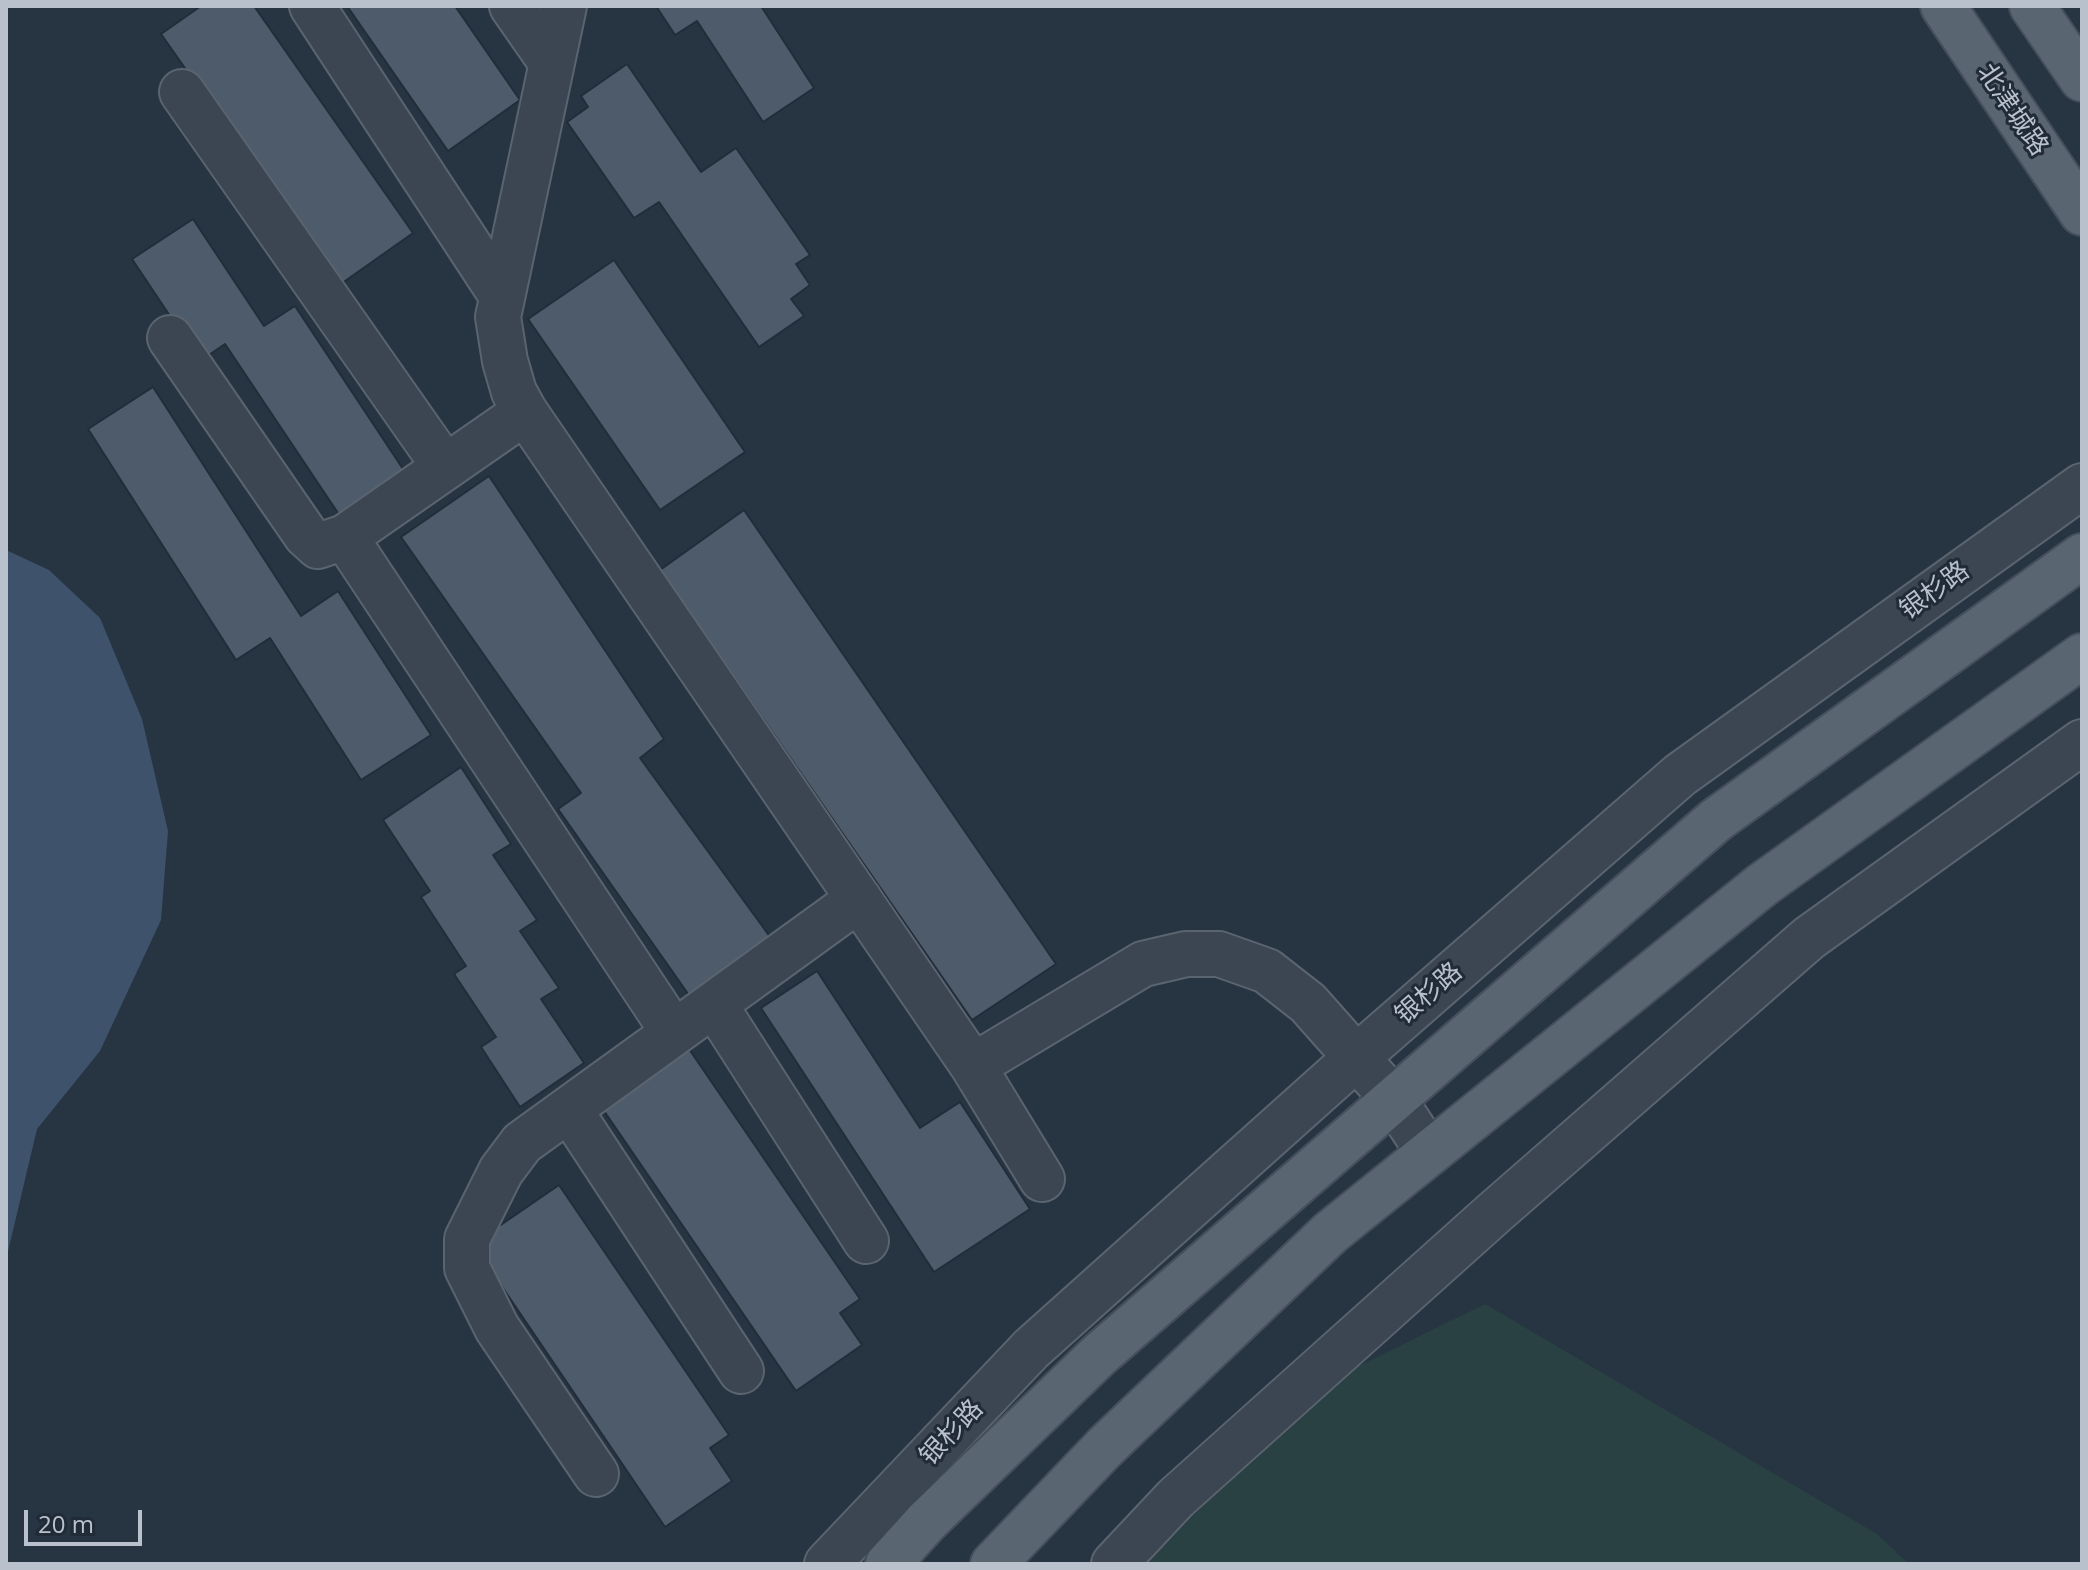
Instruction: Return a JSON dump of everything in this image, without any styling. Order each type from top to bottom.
[{"type":"main road","name":"北津城路","points":[[1943,6],[2082,213]]},
{"type":"main road","points":[[2032,6],[2082,79]]},
{"type":"main road","name":"银杉路","points":[[888,1564],[927,1521],[1099,1355],[1716,820],[2082,556]]},
{"type":"main road","points":[[993,1564],[1105,1447],[1330,1233],[1762,885],[2082,656]]},
{"type":"street","points":[[312,6],[502,296]]},
{"type":"street","points":[[512,6],[551,62]]},
{"type":"street","points":[[564,6],[498,317],[514,392],[973,1066],[1042,1179]]},
{"type":"street","points":[[182,92],[445,467]]},
{"type":"street","points":[[170,338],[306,535],[318,546],[345,537],[525,412]]},
{"type":"street","name":"银杉路","points":[[827,1564],[1031,1349],[1357,1057],[1680,775],[2082,486]]},
{"type":"street","points":[[345,537],[674,1033]]},
{"type":"street","points":[[1114,1564],[1176,1498],[1494,1213],[1809,938],[2082,742]]},
{"type":"street","points":[[596,1474],[497,1328],[467,1268],[467,1239],[501,1171],[522,1143],[859,899]]},
{"type":"street","points":[[973,1066],[1143,964],[1186,954],[1219,954],[1267,971],[1308,1003],[1394,1100],[1429,1153]]},
{"type":"street","points":[[714,1004],[866,1241]]},
{"type":"street","points":[[569,1109],[741,1371]]},
{"type":"green space","points":[[1485,1304],[1877,1534],[1909,1564],[1146,1564],[1322,1384]]},
{"type":"water","points":[[6,550],[49,570],[100,618],[142,719],[168,831],[161,920],[100,1051],[37,1129],[6,1260]]},
{"type":"building","points":[[201,6],[254,6],[413,233],[338,286],[161,34]]},
{"type":"building","points":[[347,6],[455,6],[520,100],[448,151]]},
{"type":"building","points":[[656,6],[761,6],[814,88],[763,122],[697,21],[675,35]]},
{"type":"building","points":[[627,64],[701,172],[736,148],[810,255],[796,264],[810,285],[791,299],[804,316],[759,347],[659,202],[634,218],[567,122],[588,107],[581,96]]},
{"type":"building","points":[[193,219],[264,326],[295,306],[407,475],[342,519],[225,344],[200,361],[132,259]]},
{"type":"building","points":[[614,260],[745,452],[660,510],[528,319]]},
{"type":"building","points":[[153,387],[301,616],[338,591],[431,735],[361,780],[270,638],[236,660],[88,429]]},
{"type":"building","points":[[489,476],[664,739],[640,758],[776,945],[691,998],[558,809],[581,793],[401,537]]},
{"type":"building","points":[[744,510],[1056,964],[972,1020],[660,570]]},
{"type":"building","points":[[461,767],[511,844],[493,855],[537,920],[520,931],[559,988],[541,999],[584,1063],[520,1107],[481,1047],[496,1037],[454,974],[466,966],[421,897],[430,891],[383,820]]},
{"type":"building","points":[[817,971],[920,1128],[960,1102],[1030,1209],[934,1272],[761,1008]]},
{"type":"building","points":[[689,1049],[860,1299],[840,1313],[862,1345],[796,1391],[602,1108]]},
{"type":"building","points":[[559,1185],[729,1435],[710,1448],[732,1481],[665,1527],[473,1244]]}]
